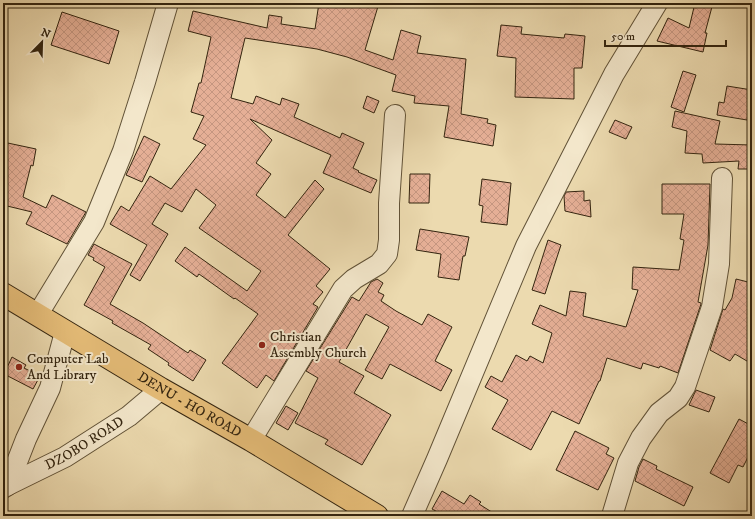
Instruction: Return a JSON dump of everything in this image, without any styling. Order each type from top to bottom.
[{"type":"main road","name":"DENU - HO ROAD","points":[[3,294],[160,389],[251,440],[377,516]]},
{"type":"street","points":[[38,314],[94,222],[123,151],[168,3]]},
{"type":"street","points":[[412,516],[526,246],[614,74],[657,3]]},
{"type":"street","points":[[251,440],[343,289],[354,279],[379,264],[387,254],[389,240],[394,115]]},
{"type":"street","points":[[612,516],[628,463],[641,438],[659,413],[678,398],[685,387],[712,307],[719,264],[722,178]]},
{"type":"street","points":[[6,486],[50,388],[65,332]]},
{"type":"street","name":"DZOBO ROAD","points":[[6,486],[65,457],[129,416],[160,389]]},
{"type":"building","points":[[319,3],[379,3],[365,50],[393,60],[401,30],[421,36],[417,53],[466,59],[461,114],[488,119],[487,123],[496,125],[493,146],[444,137],[449,106],[414,103],[415,96],[392,91],[396,75],[347,57],[317,49],[245,38],[231,98],[253,104],[256,96],[280,105],[282,98],[299,104],[294,117],[340,138],[342,133],[364,143],[353,168],[359,171],[358,172],[377,180],[371,193],[323,173],[331,155],[250,119],[272,140],[256,163],[271,174],[256,195],[285,218],[315,180],[324,189],[288,235],[330,269],[316,286],[323,292],[313,304],[318,307],[274,381],[266,375],[257,388],[222,363],[258,314],[199,274],[197,277],[175,261],[185,247],[247,291],[261,271],[199,228],[216,205],[196,189],[182,212],[165,203],[152,224],[168,234],[140,281],[130,275],[147,245],[110,224],[121,206],[129,211],[150,176],[171,189],[206,145],[193,139],[204,116],[191,112],[199,83],[201,83],[211,37],[188,31],[193,11],[267,28],[269,15],[282,17],[281,24],[315,29]]},
{"type":"building","points":[[695,3],[713,3],[705,33],[707,33],[703,52],[657,41],[668,18],[689,28]]},
{"type":"building","points":[[62,12],[119,31],[109,64],[51,45]]},
{"type":"building","points":[[501,25],[522,27],[521,34],[564,38],[565,34],[585,36],[582,68],[574,68],[574,99],[515,97],[516,58],[497,56]]},
{"type":"building","points":[[683,71],[696,75],[684,112],[671,107]]},
{"type":"building","points":[[727,86],[752,90],[747,120],[717,115],[719,102],[724,103]]},
{"type":"building","points":[[367,96],[379,101],[374,113],[363,108]]},
{"type":"building","points":[[675,111],[720,121],[715,144],[752,145],[752,169],[738,169],[739,161],[703,163],[702,154],[685,153],[687,131],[672,127]]},
{"type":"building","points":[[615,120],[632,127],[626,139],[609,132]]},
{"type":"building","points":[[144,136],[160,144],[142,182],[126,175]]},
{"type":"building","points":[[3,142],[36,149],[33,166],[31,165],[23,197],[46,208],[52,195],[86,212],[67,244],[26,224],[32,212],[3,205]]},
{"type":"building","points":[[410,174],[430,174],[429,203],[409,203]]},
{"type":"building","points":[[482,179],[511,183],[507,225],[481,222],[483,206],[479,205]]},
{"type":"building","points":[[662,184],[710,184],[708,245],[698,302],[701,304],[678,373],[660,366],[659,368],[643,363],[641,369],[607,358],[600,381],[579,424],[552,411],[531,450],[492,429],[508,400],[485,387],[491,376],[502,382],[516,355],[527,361],[530,356],[543,363],[552,333],[532,324],[540,305],[566,316],[570,291],[586,293],[583,316],[626,327],[638,290],[632,289],[633,267],[679,270],[684,240],[680,239],[684,214],[662,214]]},
{"type":"building","points":[[584,191],[584,201],[590,200],[591,217],[565,211],[564,196],[566,192]]},
{"type":"building","points":[[420,229],[469,237],[465,256],[463,256],[459,280],[438,277],[441,254],[416,250]]},
{"type":"building","points":[[548,240],[561,245],[545,294],[532,290]]},
{"type":"building","points":[[94,244],[132,264],[110,304],[143,323],[188,353],[190,350],[206,360],[193,381],[168,365],[169,363],[148,349],[151,345],[84,305],[105,267],[93,260],[94,258],[88,255]]},
{"type":"building","points":[[377,279],[383,283],[378,292],[384,295],[381,301],[396,311],[422,325],[428,314],[452,327],[435,361],[452,370],[441,391],[390,364],[382,379],[365,370],[389,327],[366,314],[339,362],[364,376],[354,393],[391,415],[362,465],[325,444],[328,440],[295,423],[318,378],[306,371],[352,297],[359,301],[371,282]]},
{"type":"building","points":[[736,279],[752,283],[752,305],[749,320],[752,321],[752,364],[735,354],[730,361],[710,350],[723,309],[725,310],[732,298]]},
{"type":"building","points":[[12,357],[26,365],[24,368],[40,376],[33,389],[4,374]]},
{"type":"building","points":[[696,390],[715,397],[709,412],[689,405]]},
{"type":"building","points":[[286,406],[298,413],[288,430],[276,423]]},
{"type":"building","points":[[739,419],[752,426],[752,459],[748,457],[743,467],[738,465],[729,483],[710,473]]},
{"type":"building","points":[[575,431],[609,448],[606,454],[614,458],[598,490],[556,470]]},
{"type":"building","points":[[643,459],[657,466],[656,469],[693,487],[684,506],[635,481]]},
{"type":"building","points":[[442,491],[464,504],[470,495],[481,502],[479,504],[498,516],[445,516],[432,509]]},
{"type":"place","name":"Christian Assembly Church","points":[[262,345]]},
{"type":"place","name":"Computer Lab And Library","points":[[19,367]]}]
